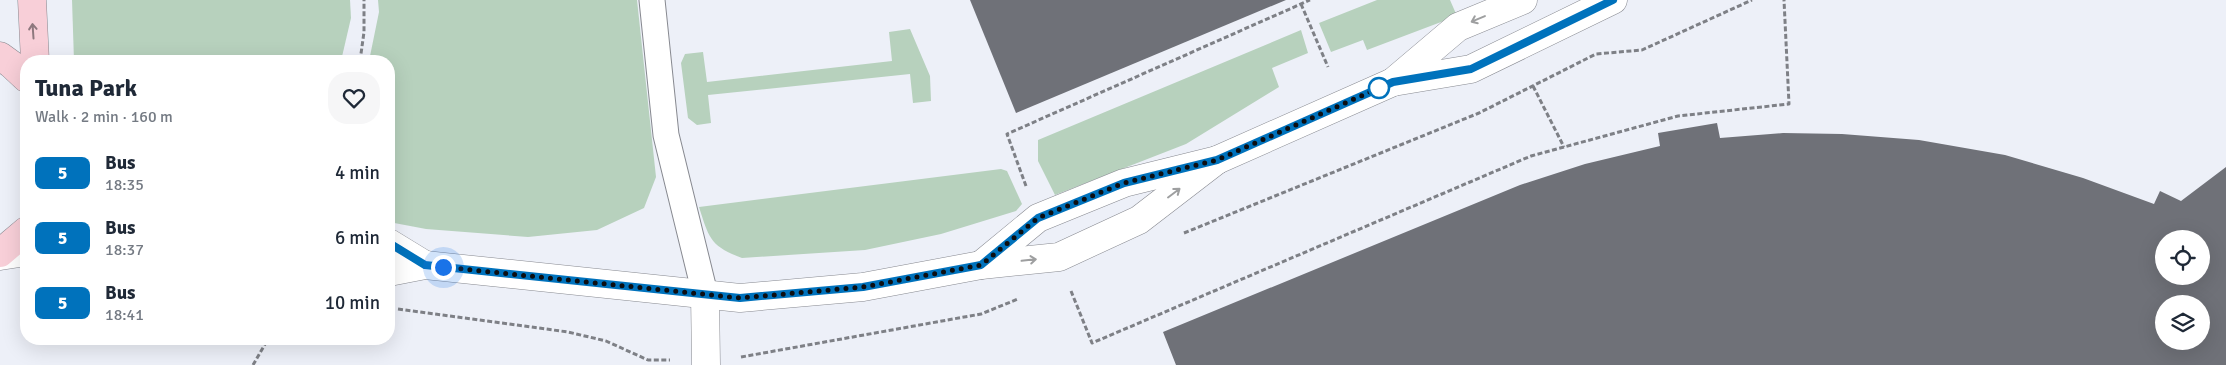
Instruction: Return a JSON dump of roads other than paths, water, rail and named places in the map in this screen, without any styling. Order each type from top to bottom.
[{"type":"main road","points":[[32,0],[36,55]]},
{"type":"main road","points":[[0,56],[20,72]]},
{"type":"main road","points":[[0,254],[20,236]]},
{"type":"street","points":[[1393,82],[1458,27],[1523,0]]},
{"type":"street","points":[[981,265],[1038,218],[1124,183],[1217,160],[1393,82],[1471,69],[1613,0]]},
{"type":"street","points":[[395,271],[425,265],[740,298],[863,287],[981,265],[1059,257],[1139,220],[1217,160]]},
{"type":"street","points":[[395,247],[425,265]]},
{"type":"street","points":[[0,254],[20,252]]},
{"type":"street","points":[[705,294],[706,365]]},
{"type":"lane","points":[[652,0],[666,135],[705,294]]}]
